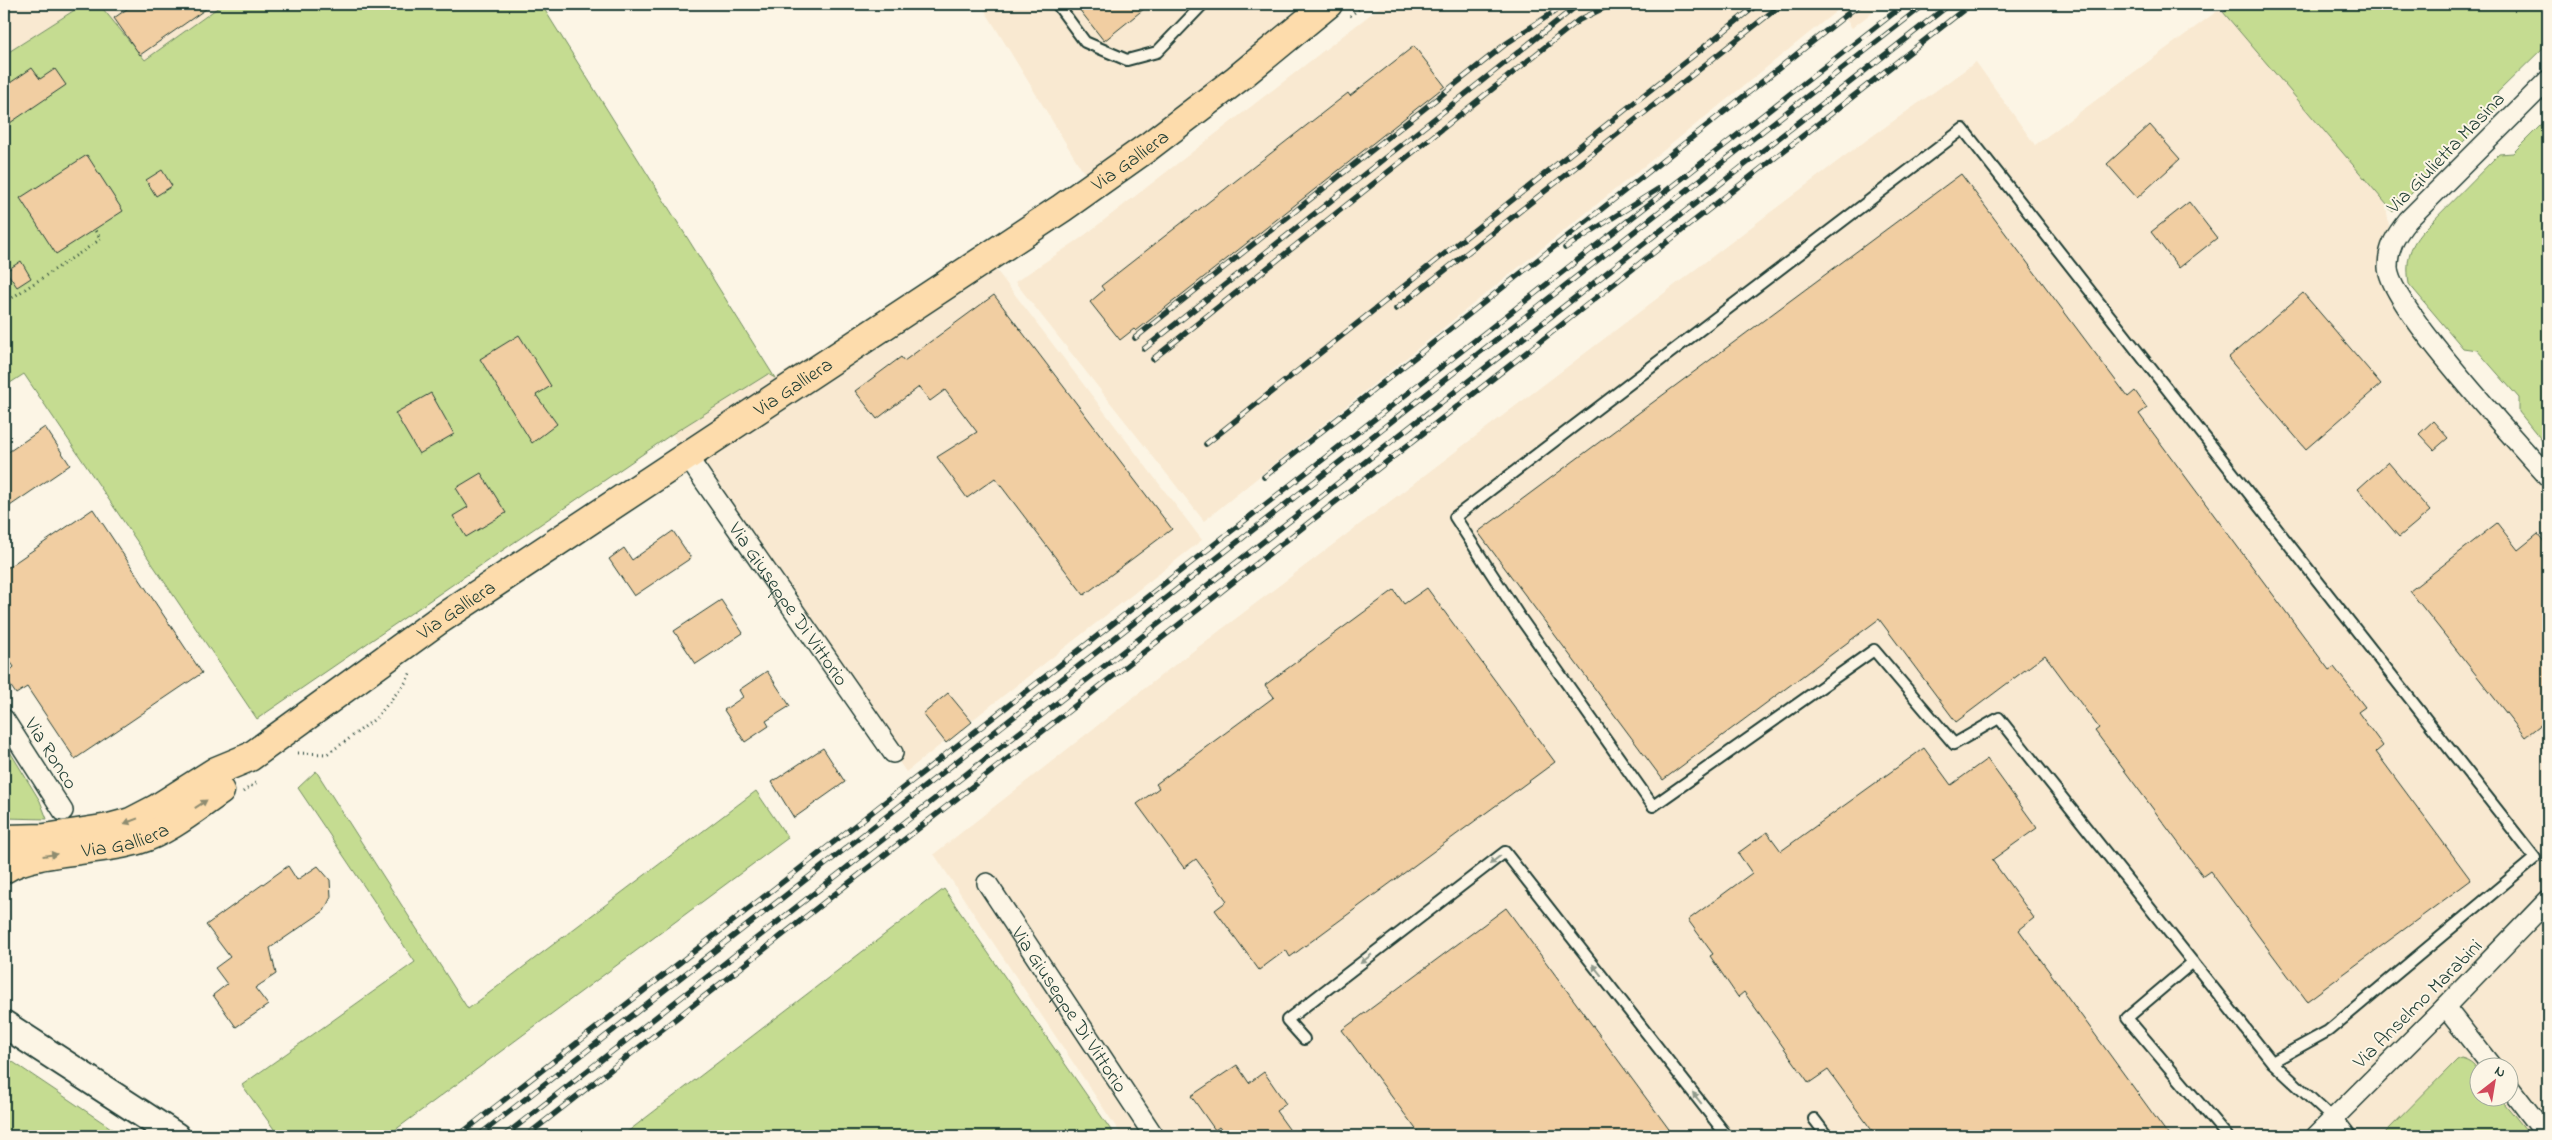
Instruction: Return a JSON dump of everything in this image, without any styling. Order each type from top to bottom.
[{"type":"main road","name":"Via Galliera","points":[[4,839],[46,838],[109,828],[131,822],[156,810],[216,772],[250,757],[439,620],[686,454],[1062,208],[1215,96],[1328,4]]},
{"type":"main road","name":"Via Galliera","points":[[4,869],[29,858],[139,840],[160,830],[225,788],[250,757]]},
{"type":"street","name":"Via Giulietta Masina","points":[[2548,80],[2408,220],[2392,240],[2387,269],[2398,295],[2421,330],[2548,477]]},
{"type":"street","name":"Via Giuseppe Di Vittorio","points":[[686,454],[893,753]]},
{"type":"street","name":"Via Ronco","points":[[4,719],[63,811]]},
{"type":"street","name":"Via Giuseppe Di Vittorio","points":[[987,883],[1154,1136]]},
{"type":"street","name":"Via Anselmo Marabini","points":[[2316,1136],[2445,1007],[2548,900]]},
{"type":"street","points":[[2445,1007],[2485,1058]]},
{"type":"street","points":[[4,1024],[176,1136]]},
{"type":"street","points":[[2520,1101],[2547,1136]]},
{"type":"street","points":[[2333,1119],[2346,1136]]},
{"type":"lane","points":[[1057,4],[1085,42],[1127,60],[1157,52],[1203,4]]},
{"type":"lane","points":[[2272,1062],[2328,1032],[2535,858],[1963,129],[1455,517],[1519,616],[1654,806],[1874,650],[1954,744],[1999,718],[2272,1062],[2333,1119]]},
{"type":"lane","points":[[1304,1039],[1287,1020],[1505,852],[1727,1136]]},
{"type":"lane","points":[[2193,962],[2127,1018],[2227,1136]]},
{"type":"lane","points":[[1814,1119],[1827,1136]]},
{"type":"path","points":[[4,303],[101,239],[94,229]]},
{"type":"shaded area","points":[[4,4],[84,4],[4,55]]},
{"type":"shaded area","points":[[99,4],[223,4],[145,60]]},
{"type":"shaded area","points":[[981,4],[1317,4],[1087,178]]},
{"type":"shaded area","points":[[1384,4],[1883,4],[1852,28],[1839,9],[1204,521],[1015,282],[1081,238]]},
{"type":"shaded area","points":[[2220,9],[2384,195],[2396,268],[2436,340],[2548,465],[2548,1136],[1122,1136],[934,854],[1168,670],[1846,155],[1976,62],[2035,145]]},
{"type":"shaded area","points":[[978,246],[1202,540],[906,772],[672,434],[768,374],[775,378]]},
{"type":"green space","points":[[84,4],[99,4],[145,60],[223,4],[541,4],[775,378],[768,374],[672,434],[257,719],[24,374],[4,387],[4,55]]},
{"type":"green space","points":[[2234,4],[2548,4],[2548,43],[2497,93],[2497,108],[2393,212],[2223,12]]},
{"type":"green space","points":[[2548,118],[2548,448],[2519,412],[2519,398],[2477,350],[2463,348],[2409,284],[2408,262],[2411,249],[2423,231],[2499,154],[2513,153]]},
{"type":"green space","points":[[4,742],[40,801],[47,819],[4,818]]},
{"type":"green space","points":[[316,771],[468,1009],[756,791],[788,838],[387,1136],[279,1136],[242,1085],[415,962],[298,788]]},
{"type":"green space","points":[[944,889],[1115,1136],[622,1136]]},
{"type":"green space","points":[[4,1056],[123,1136],[4,1136]]},
{"type":"green space","points":[[2461,1058],[2470,1062],[2470,1108],[2508,1108],[2531,1136],[2382,1136]]},
{"type":"building","points":[[134,4],[213,4],[140,55],[114,18]]},
{"type":"building","points":[[1075,4],[1150,4],[1104,41]]},
{"type":"building","points":[[1414,46],[1445,86],[1136,331],[1134,329],[1120,340],[1090,302],[1104,290],[1101,286],[1348,93],[1350,96]]},
{"type":"building","points":[[32,68],[40,79],[55,69],[66,85],[4,127],[4,87]]},
{"type":"building","points":[[2150,125],[2180,159],[2137,198],[2107,164]]},
{"type":"building","points":[[87,155],[123,211],[56,254],[20,198]]},
{"type":"building","points":[[162,170],[172,186],[156,196],[146,180]]},
{"type":"building","points":[[1961,174],[2128,397],[2135,391],[2147,408],[2139,414],[2329,670],[2334,667],[2365,707],[2358,712],[2383,746],[2376,752],[2471,880],[2307,1001],[2210,871],[2203,876],[2095,731],[2099,728],[2045,655],[1956,722],[1879,619],[1663,780],[1478,532]]},
{"type":"building","points":[[2189,202],[2217,238],[2179,268],[2151,232]]},
{"type":"building","points":[[21,261],[31,278],[17,287],[6,271]]},
{"type":"building","points":[[2303,293],[2381,384],[2306,449],[2228,358]]},
{"type":"building","points":[[994,295],[1172,529],[1084,595],[995,478],[967,498],[937,457],[977,432],[945,390],[930,401],[919,387],[877,419],[855,391],[901,357],[904,361]]},
{"type":"building","points":[[519,335],[551,386],[536,395],[557,424],[532,443],[480,359]]},
{"type":"building","points":[[431,393],[454,434],[419,454],[395,413]]},
{"type":"building","points":[[2433,421],[2448,438],[2434,450],[2419,434]]},
{"type":"building","points":[[45,427],[70,465],[4,510],[4,455]]},
{"type":"building","points":[[2388,462],[2430,511],[2399,537],[2358,489]]},
{"type":"building","points":[[481,473],[506,513],[466,537],[453,516],[468,507],[456,488]]},
{"type":"building","points":[[93,509],[202,673],[75,759],[27,687],[16,694],[4,676],[14,667],[4,652],[4,570]]},
{"type":"building","points":[[2497,523],[2518,550],[2538,534],[2548,547],[2548,719],[2525,737],[2410,591]]},
{"type":"building","points":[[673,531],[691,558],[634,596],[609,559],[624,548],[632,560]]},
{"type":"building","points":[[1427,588],[1555,762],[1290,957],[1286,950],[1259,970],[1215,910],[1227,901],[1196,859],[1184,868],[1137,804],[1159,788],[1156,784],[1274,697],[1265,685],[1394,590],[1404,604]]},
{"type":"building","points":[[721,600],[743,633],[696,664],[674,631]]},
{"type":"building","points":[[767,671],[790,706],[766,721],[769,726],[745,742],[724,710],[743,697],[739,690]]},
{"type":"building","points":[[948,693],[972,722],[946,743],[923,714]]},
{"type":"building","points":[[823,748],[845,782],[794,818],[772,782]]},
{"type":"building","points":[[1924,748],[1951,785],[1987,759],[2037,828],[1992,860],[2034,918],[2019,930],[2169,1136],[1876,1136],[1828,1070],[1809,1083],[1744,992],[1738,997],[1710,956],[1713,954],[1688,920],[1752,873],[1738,853],[1767,832],[1781,851]]},
{"type":"building","points":[[288,866],[297,880],[318,866],[330,880],[331,897],[324,911],[270,948],[276,974],[255,988],[268,1005],[236,1027],[213,995],[227,984],[215,968],[230,957],[206,925]]},
{"type":"building","points":[[1506,908],[1674,1136],[1421,1136],[1342,1030]]},
{"type":"building","points":[[1237,1065],[1249,1083],[1264,1072],[1286,1104],[1276,1111],[1294,1136],[1226,1136],[1219,1127],[1215,1130],[1191,1096]]},
{"type":"railway","points":[[1135,338],[1507,43],[1566,4]]},
{"type":"railway","points":[[1144,349],[1579,4]]},
{"type":"railway","points":[[1153,359],[1579,20],[1612,4]]},
{"type":"railway","points":[[1206,444],[1758,4]]},
{"type":"railway","points":[[1396,309],[1782,4]]},
{"type":"railway","points":[[1264,477],[1860,4]]},
{"type":"railway","points":[[458,1136],[1905,4]]},
{"type":"railway","points":[[478,1136],[1925,4]]},
{"type":"railway","points":[[504,1136],[1950,4]]},
{"type":"railway","points":[[526,1136],[1971,4]]},
{"type":"railway","points":[[1565,248],[1658,189]]}]
